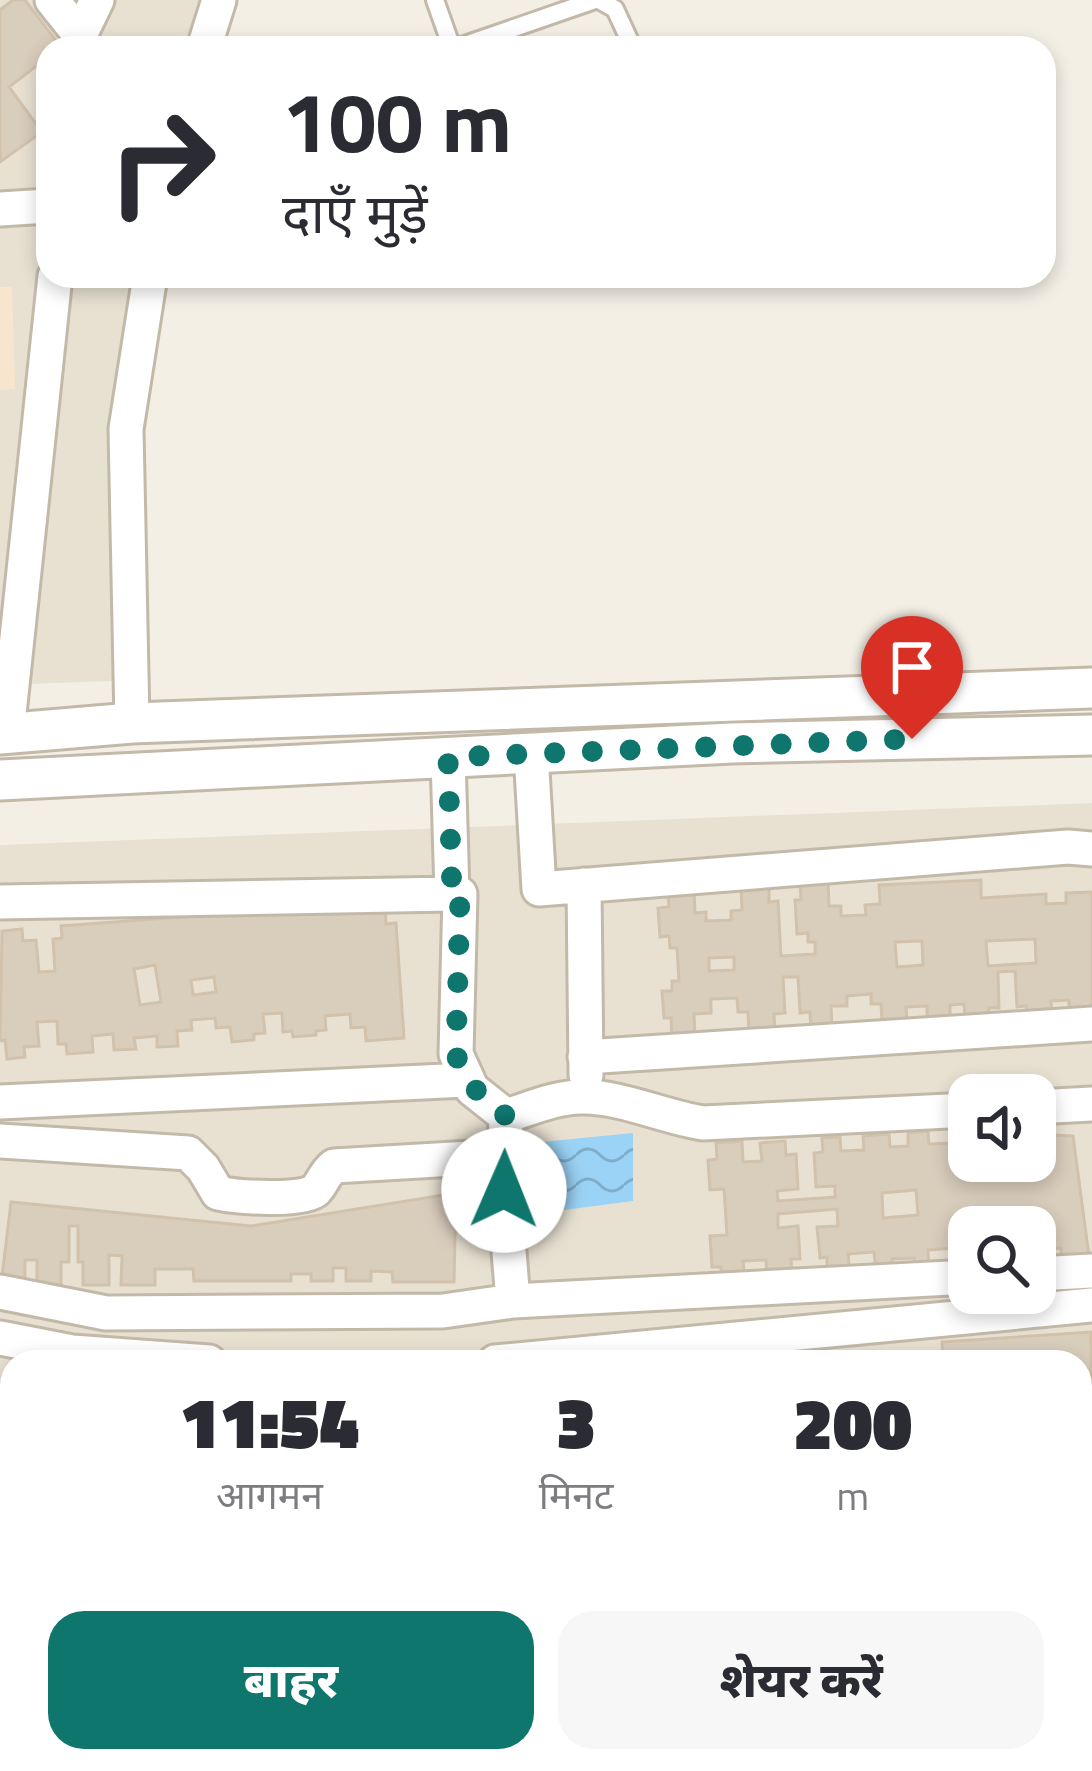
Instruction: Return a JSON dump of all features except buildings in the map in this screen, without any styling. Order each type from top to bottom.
[{"type":"street","points":[[52,0],[77,36]]},
{"type":"street","points":[[82,36],[98,0]]},
{"type":"street","points":[[208,36],[219,0]]},
{"type":"street","points":[[0,209],[36,207]]},
{"type":"street","points":[[54,288],[4,733],[132,723],[1092,688]]},
{"type":"street","points":[[132,723],[126,429],[149,288]]},
{"type":"street","points":[[0,780],[732,743],[1092,735]]},
{"type":"street","points":[[531,753],[539,889],[1092,849]]},
{"type":"street","points":[[448,757],[452,894]]},
{"type":"street","points":[[584,885],[586,1097]]},
{"type":"street","points":[[0,902],[460,894],[456,1054],[466,1080],[506,1116],[513,1300]]},
{"type":"street","points":[[585,1058],[1092,1024]]},
{"type":"street","points":[[0,1102],[466,1080]]},
{"type":"street","points":[[506,1116],[574,1096],[602,1097],[667,1118],[703,1123],[948,1111]]},
{"type":"street","points":[[1056,1106],[1092,1104]]},
{"type":"street","points":[[0,1141],[188,1153],[218,1193],[231,1196],[305,1197],[334,1166],[505,1156]]},
{"type":"street","points":[[1056,1273],[1092,1271]]},
{"type":"street","points":[[0,1292],[106,1312],[443,1311],[513,1300],[948,1278]]},
{"type":"street","points":[[620,1350],[1092,1305]]},
{"type":"street","points":[[0,1338],[62,1350]]},
{"type":"lane","points":[[435,0],[449,36]]},
{"type":"lane","points":[[490,36],[597,0],[615,9],[627,36]]},
{"type":"shaded area","points":[[0,0],[201,0],[189,36],[36,36],[36,288],[138,288],[117,442],[112,681],[0,685]]},
{"type":"shaded area","points":[[0,287],[12,287],[15,389],[0,390]]},
{"type":"shaded area","points":[[1092,803],[1092,1350],[0,1350],[0,845]]},
{"type":"water","points":[[633,1133],[633,1201],[511,1217],[511,1145]]},
{"type":"route","points":[[504,1190],[506,1116],[472,1089],[456,1054],[460,894],[452,894],[448,757],[912,739]]}]
